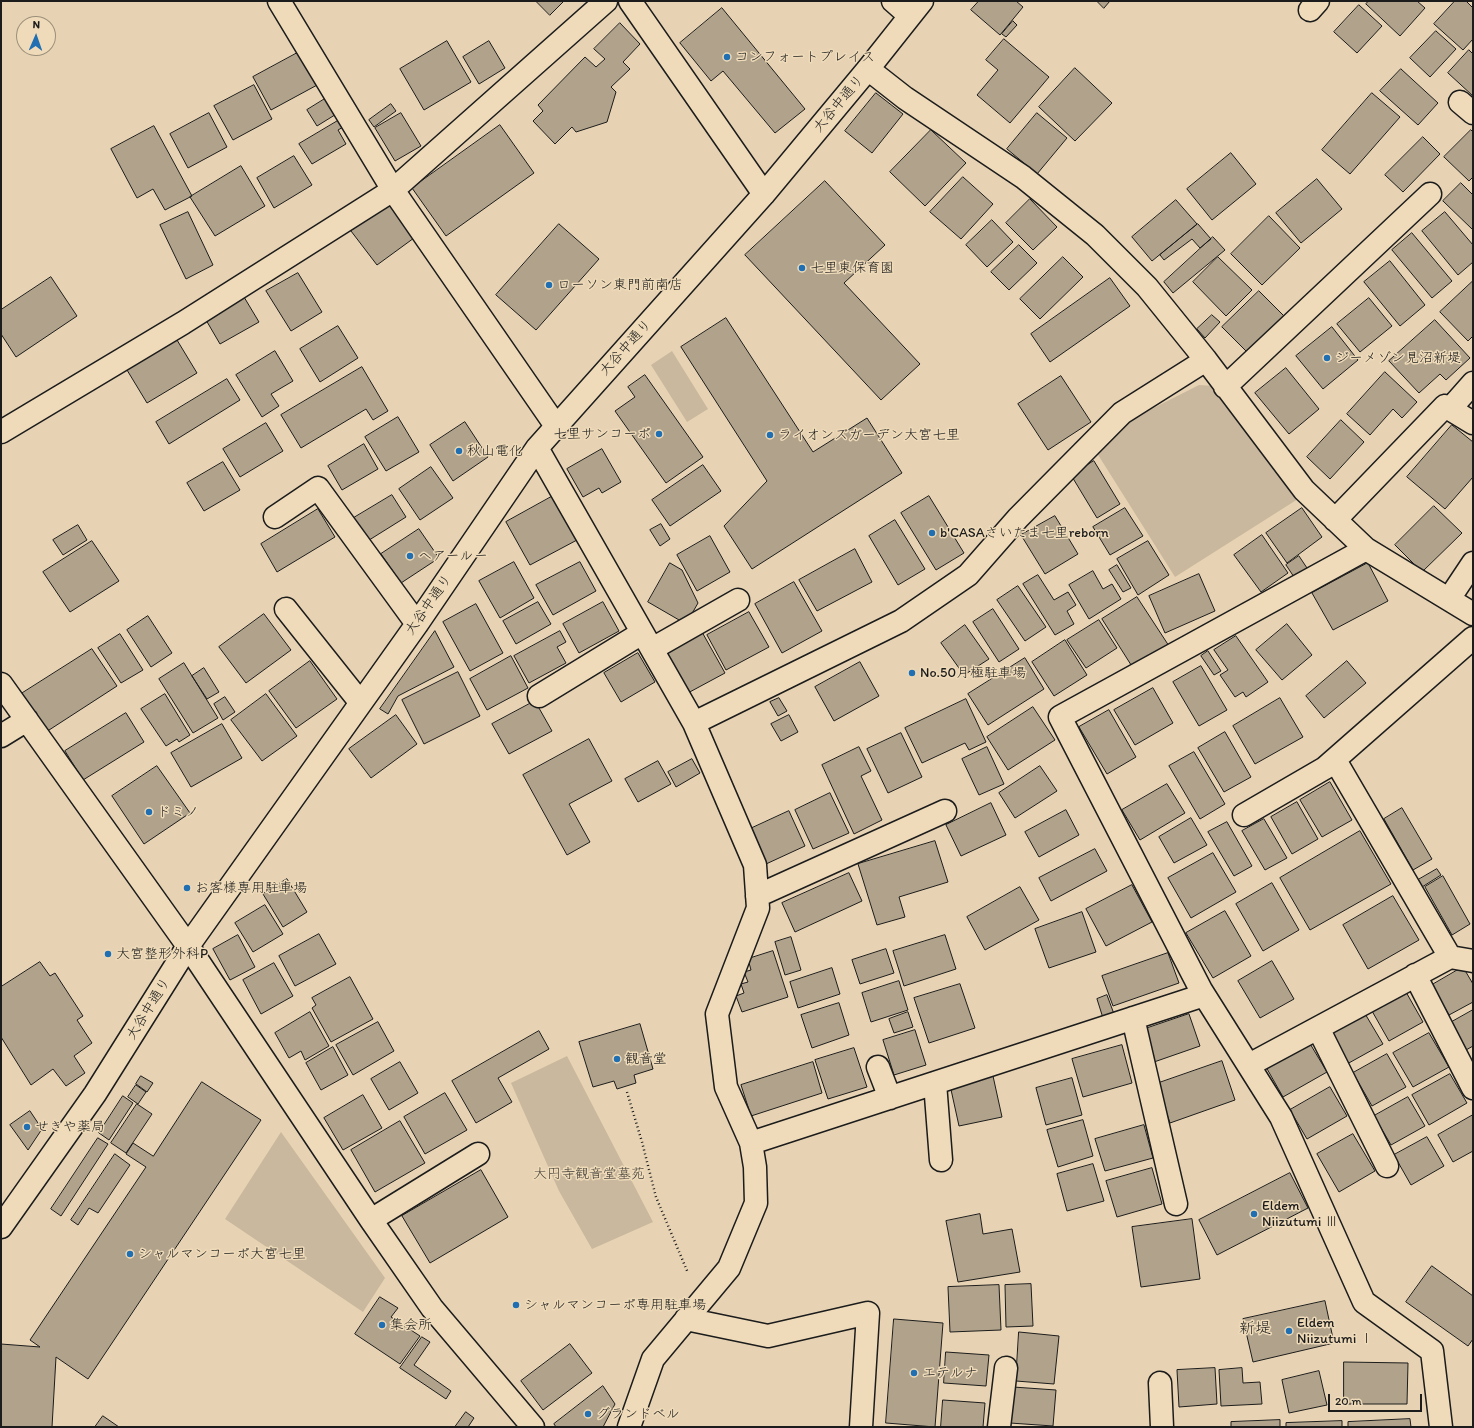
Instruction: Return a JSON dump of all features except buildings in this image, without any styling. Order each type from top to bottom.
[{"type":"street","points":[[279,1],[393,190],[556,426]]},
{"type":"street","points":[[1,432],[183,323],[393,190],[606,1]]},
{"type":"street","points":[[630,1],[764,194]]},
{"type":"street","points":[[893,1],[916,9]]},
{"type":"street","name":"大谷中通り","points":[[1,1227],[95,1094],[188,946],[416,624],[537,448],[764,194],[916,9]]},
{"type":"street","points":[[868,69],[905,98],[1023,176],[1095,235],[1147,287],[1206,360],[1304,490],[1366,549],[1473,614]]},
{"type":"street","points":[[1225,387],[1430,194]]},
{"type":"street","points":[[694,723],[901,621],[968,574],[1018,518],[1122,413],[1206,360]]},
{"type":"street","points":[[1450,409],[1473,383]]},
{"type":"street","points":[[1335,520],[1445,406],[1473,424]]},
{"type":"street","points":[[537,448],[694,723],[755,866],[758,908],[717,1014],[726,1087],[751,1143],[755,1167],[756,1204],[730,1268],[653,1359],[629,1427]]},
{"type":"street","points":[[275,517],[318,488],[416,624]]},
{"type":"street","points":[[1366,549],[1060,717],[1204,995],[1282,1117],[1364,1302],[1432,1351],[1441,1427]]},
{"type":"street","points":[[1449,599],[1473,563]]},
{"type":"street","points":[[539,696],[647,641],[738,600]]},
{"type":"street","points":[[286,608],[360,702]]},
{"type":"street","points":[[1244,815],[1325,768],[1336,760],[1473,638]]},
{"type":"street","points":[[1,684],[188,946],[371,1220],[432,1308],[533,1427]]},
{"type":"street","points":[[1,736],[27,720]]},
{"type":"street","points":[[1336,760],[1450,957]]},
{"type":"street","points":[[757,896],[945,811]]},
{"type":"street","points":[[1249,1066],[1450,957],[1473,961]]},
{"type":"street","points":[[1415,976],[1473,1088]]},
{"type":"street","points":[[751,1143],[1204,995]]},
{"type":"street","points":[[1133,1018],[1176,1204]]},
{"type":"street","points":[[1318,1028],[1387,1166]]},
{"type":"street","points":[[878,1067],[890,1098]]},
{"type":"street","points":[[934,1083],[941,1160]]},
{"type":"street","points":[[371,1220],[478,1154]]},
{"type":"street","points":[[686,1319],[768,1336],[868,1312],[861,1427]]},
{"type":"street","points":[[999,1427],[1006,1368]]},
{"type":"street","points":[[1160,1383],[1162,1427]]},
{"type":"path","points":[[627,1092],[656,1197],[700,1302]]},
{"type":"green space","points":[[672,351],[708,409],[687,422],[651,365]]},
{"type":"green space","points":[[1199,385],[1215,386],[1298,499],[1175,577],[1095,450],[1126,422]]},
{"type":"green space","name":"大円寺観音堂墓苑","points":[[567,1056],[653,1222],[592,1249],[559,1191],[511,1083]]},
{"type":"green space","points":[[281,1132],[385,1278],[363,1312],[225,1219]]},
{"type":"place","name":"コンフォートプレイス","points":[[727,57]]},
{"type":"place","name":"七里東保育園","points":[[802,268]]},
{"type":"place","name":"ローソン東門前南店","points":[[549,285]]},
{"type":"place","name":"ジーメゾン見沼新堤","points":[[1327,358]]},
{"type":"place","name":"七里サンコーポ","points":[[659,434]]},
{"type":"place","name":"ライオンズガーデン大宮七里","points":[[770,435]]},
{"type":"place","name":"秋山電化","points":[[459,451]]},
{"type":"place","name":"b'CASAさいたま七里reborn","points":[[932,533]]},
{"type":"place","name":"ヘアールー","points":[[410,556]]},
{"type":"place","name":"No.50月極駐車場","points":[[912,673]]},
{"type":"place","name":"ドミノ","points":[[149,812]]},
{"type":"place","name":"お客様専用駐車場","points":[[187,888]]},
{"type":"place","name":"大宮整形外科P","points":[[108,954]]},
{"type":"place","name":"観音堂","points":[[617,1059]]},
{"type":"place","name":"せきや薬局","points":[[27,1127]]},
{"type":"place","name":"Eldem Niizutumi Ⅲ","points":[[1254,1214]]},
{"type":"place","name":"シャルマンコーポ大宮七里","points":[[130,1254]]},
{"type":"place","name":"シャルマンコーポ専用駐車場","points":[[516,1305]]},
{"type":"place","name":"集会所","points":[[382,1325]]},
{"type":"place","name":"Eldem Niizutumi Ⅰ","points":[[1289,1331]]},
{"type":"place","name":"エテルナ","points":[[914,1373]]},
{"type":"place","name":"グランドベル","points":[[588,1414]]},
{"type":"district","name":"新堤","points":[[1255,1329]]}]
